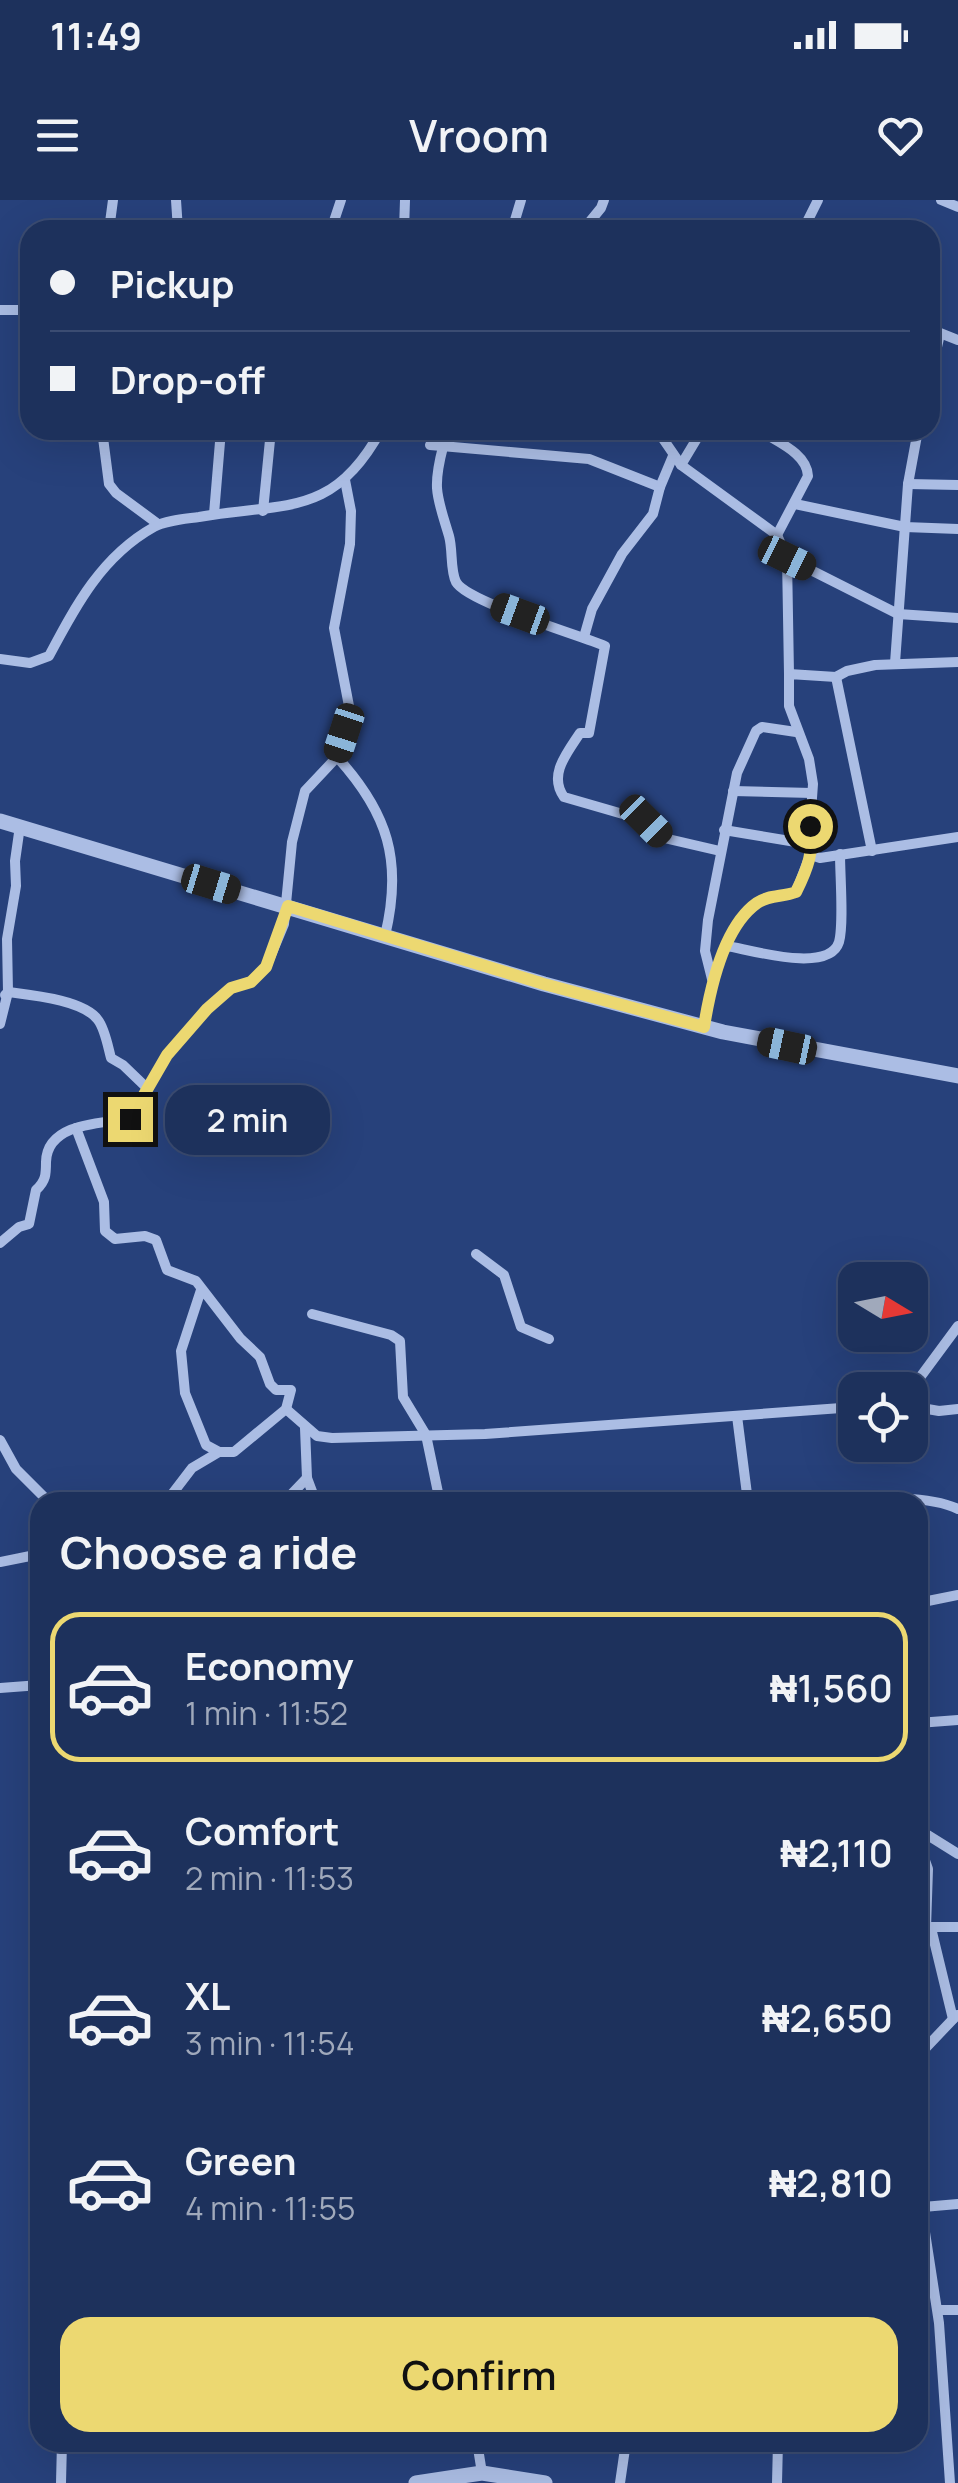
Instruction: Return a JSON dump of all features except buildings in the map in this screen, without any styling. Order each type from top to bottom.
[{"type":"street","points":[[941,200],[958,207]]},
{"type":"street","points":[[103,440],[108,484],[158,524]]},
{"type":"street","points":[[214,514],[220,440]]},
{"type":"street","points":[[263,511],[270,440]]},
{"type":"street","points":[[0,659],[30,663],[49,656],[98,573],[131,542],[158,524],[294,506],[345,480],[375,440]]},
{"type":"street","points":[[664,440],[677,460],[778,535],[787,558],[789,706],[809,759],[812,793],[812,850],[796,892],[756,904],[727,946],[712,979],[704,1027]]},
{"type":"street","points":[[584,637],[592,609],[622,554],[647,525],[660,487],[694,440]]},
{"type":"street","points":[[774,440],[801,458],[808,476],[778,535]]},
{"type":"street","points":[[896,663],[904,527],[916,440]]},
{"type":"street","points":[[430,445],[589,458],[660,487]]},
{"type":"street","points":[[442,447],[434,486],[452,547],[456,582],[487,602],[605,646],[590,733],[580,734],[566,753],[556,787],[564,797],[646,821],[664,838],[720,850]]},
{"type":"street","points":[[0,1243],[18,1226],[30,1224],[36,1190],[48,1172],[48,1148],[59,1135],[76,1128],[130,1119],[167,1055],[207,1009],[231,988],[251,982],[266,967],[288,906],[292,842],[305,791],[336,756],[349,706],[334,628],[350,544],[345,480]]},
{"type":"street","points":[[908,484],[958,485]]},
{"type":"street","points":[[795,504],[904,527],[958,529]]},
{"type":"street","points":[[787,558],[898,614],[958,618]]},
{"type":"street","points":[[789,674],[836,677],[847,671],[896,663],[958,662]]},
{"type":"street","points":[[836,677],[872,851]]},
{"type":"street","points":[[712,979],[704,951],[737,774],[756,730],[762,727],[796,732]]},
{"type":"street","points":[[336,756],[355,777],[388,833],[394,886],[385,936]]},
{"type":"street","points":[[733,791],[812,793]]},
{"type":"street","points":[[0,820],[544,984],[704,1027],[958,1076]]},
{"type":"street","points":[[0,1024],[20,826]]},
{"type":"street","points":[[724,830],[812,850],[820,858],[958,837]]},
{"type":"street","points":[[727,946],[812,960],[827,956],[838,943],[840,854]]},
{"type":"street","points":[[4,995],[82,1007],[98,1020],[111,1058],[148,1088]]},
{"type":"street","points":[[76,1128],[104,1202],[106,1231],[115,1239],[145,1236],[156,1240],[167,1270],[188,1276],[201,1290],[260,1357],[276,1390],[291,1390],[286,1408],[234,1452],[219,1452],[206,1445],[185,1394],[180,1366],[183,1338],[201,1290]]},
{"type":"street","points":[[476,1254],[504,1274],[521,1327],[549,1339]]},
{"type":"street","points":[[312,1314],[400,1341],[404,1397],[426,1435],[438,1492]]},
{"type":"street","points":[[924,1372],[958,1326]]},
{"type":"street","points":[[286,1408],[316,1436],[332,1438],[838,1409]]},
{"type":"street","points":[[928,1409],[958,1409]]},
{"type":"street","points":[[738,1416],[747,1492]]},
{"type":"street","points":[[305,1428],[307,1478],[312,1492]]},
{"type":"street","points":[[0,1440],[16,1469],[39,1492]]},
{"type":"street","points":[[174,1492],[192,1468],[219,1452]]},
{"type":"street","points":[[294,1492],[307,1478]]},
{"type":"street","points":[[928,1502],[958,1509]]},
{"type":"street","points":[[0,1562],[30,1556]]},
{"type":"street","points":[[928,1600],[958,1594]]},
{"type":"street","points":[[0,1688],[30,1686]]},
{"type":"street","points":[[928,1722],[958,1720]]},
{"type":"street","points":[[928,1835],[958,1854]]},
{"type":"street","points":[[928,1928],[958,1926]]},
{"type":"street","points":[[928,1937],[956,2017],[928,2046]]},
{"type":"street","points":[[928,2207],[958,2204]]},
{"type":"street","points":[[928,2241],[952,2430],[950,2483]]},
{"type":"street","points":[[938,2310],[958,2310]]},
{"type":"street","points":[[61,2483],[62,2452]]},
{"type":"street","points":[[479,2452],[482,2472]]},
{"type":"street","points":[[620,2483],[625,2452]]},
{"type":"street","points":[[777,2483],[778,2452]]},
{"type":"street","points":[[416,2483],[482,2472],[545,2483]]},
{"type":"route","points":[[130,1119],[167,1055],[207,1009],[231,988],[251,982],[266,967],[288,906],[544,984],[704,1027],[712,979],[743,918],[766,898],[796,892],[814,845],[810,826]]}]
